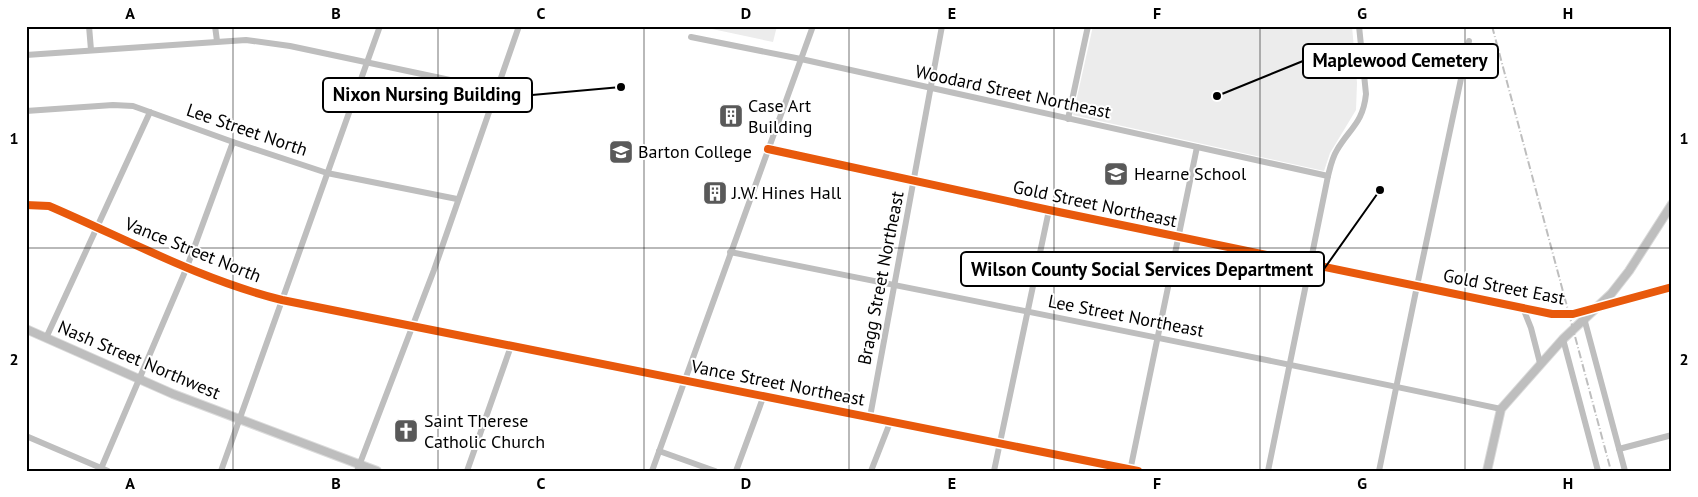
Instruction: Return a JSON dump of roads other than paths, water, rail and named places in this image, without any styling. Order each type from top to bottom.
[{"type":"main road","points":[[1487,471],[1502,409],[1563,338],[1612,294],[1672,204]]},
{"type":"main road","name":"Nash Street Northwest","points":[[26,329],[173,394],[358,467],[377,471]]},
{"type":"street","points":[[89,26],[91,50]]},
{"type":"street","points":[[215,26],[217,42]]},
{"type":"street","points":[[221,471],[380,26]]},
{"type":"street","points":[[358,467],[434,270],[518,26]]},
{"type":"street","points":[[652,471],[813,26]]},
{"type":"street","name":"Bragg Street Northeast","points":[[870,417],[896,285],[942,26]]},
{"type":"street","points":[[1068,119],[1088,26]]},
{"type":"street","points":[[1268,471],[1328,176],[1336,151],[1359,120],[1365,103],[1366,94],[1359,26]]},
{"type":"street","name":"Woodard Street Northeast","points":[[691,37],[1328,176]]},
{"type":"street","points":[[26,55],[246,40],[367,62],[497,90]]},
{"type":"street","points":[[1379,471],[1469,41]]},
{"type":"street","name":"Lee Street North","points":[[26,111],[113,105],[133,106],[327,173],[457,199]]},
{"type":"street","points":[[46,338],[150,112]]},
{"type":"street","points":[[101,469],[187,267],[233,142]]},
{"type":"street","points":[[1130,470],[1197,147]]},
{"type":"street","name":"Gold Street Northeast","points":[[768,149],[1049,210],[1417,286]]},
{"type":"street","name":"Vance Street North","points":[[26,205],[49,206],[230,285],[282,300],[412,326]]},
{"type":"street","points":[[994,471],[1049,210]]},
{"type":"street","name":"Lee Street Northeast","points":[[730,252],[1291,364],[1502,409]]},
{"type":"street","name":"Gold Street East","points":[[1417,286],[1523,308],[1569,315],[1672,287]]},
{"type":"street","points":[[1523,308],[1531,328],[1540,363]]},
{"type":"street","points":[[1581,320],[1625,471]]},
{"type":"street","name":"Vance Street Northeast","points":[[412,326],[891,420],[1138,471]]},
{"type":"street","points":[[1563,338],[1598,471]]},
{"type":"street","points":[[467,471],[511,346]]},
{"type":"street","points":[[736,471],[764,395]]},
{"type":"street","points":[[871,471],[891,420]]},
{"type":"street","points":[[1619,449],[1672,435]]},
{"type":"street","points":[[26,436],[108,471]]},
{"type":"street","points":[[659,451],[715,471]]},
{"type":"railway","points":[[1492,26],[1611,471]]},
{"type":"place","name":"Nixon Nursing Building","points":[[621,87]]},
{"type":"place","name":"Maplewood Cemetery","points":[[1217,96]]},
{"type":"place","name":"Case Art Building","points":[[731,116]]},
{"type":"place","name":"Barton College","points":[[621,152]]},
{"type":"place","name":"Hearne School","points":[[1116,174]]},
{"type":"place","name":"Wilson County Social Services Department","points":[[1380,190]]},
{"type":"place","name":"J.W. Hines Hall","points":[[715,193]]},
{"type":"place","name":"Saint Therese Catholic Church","points":[[406,431]]}]
